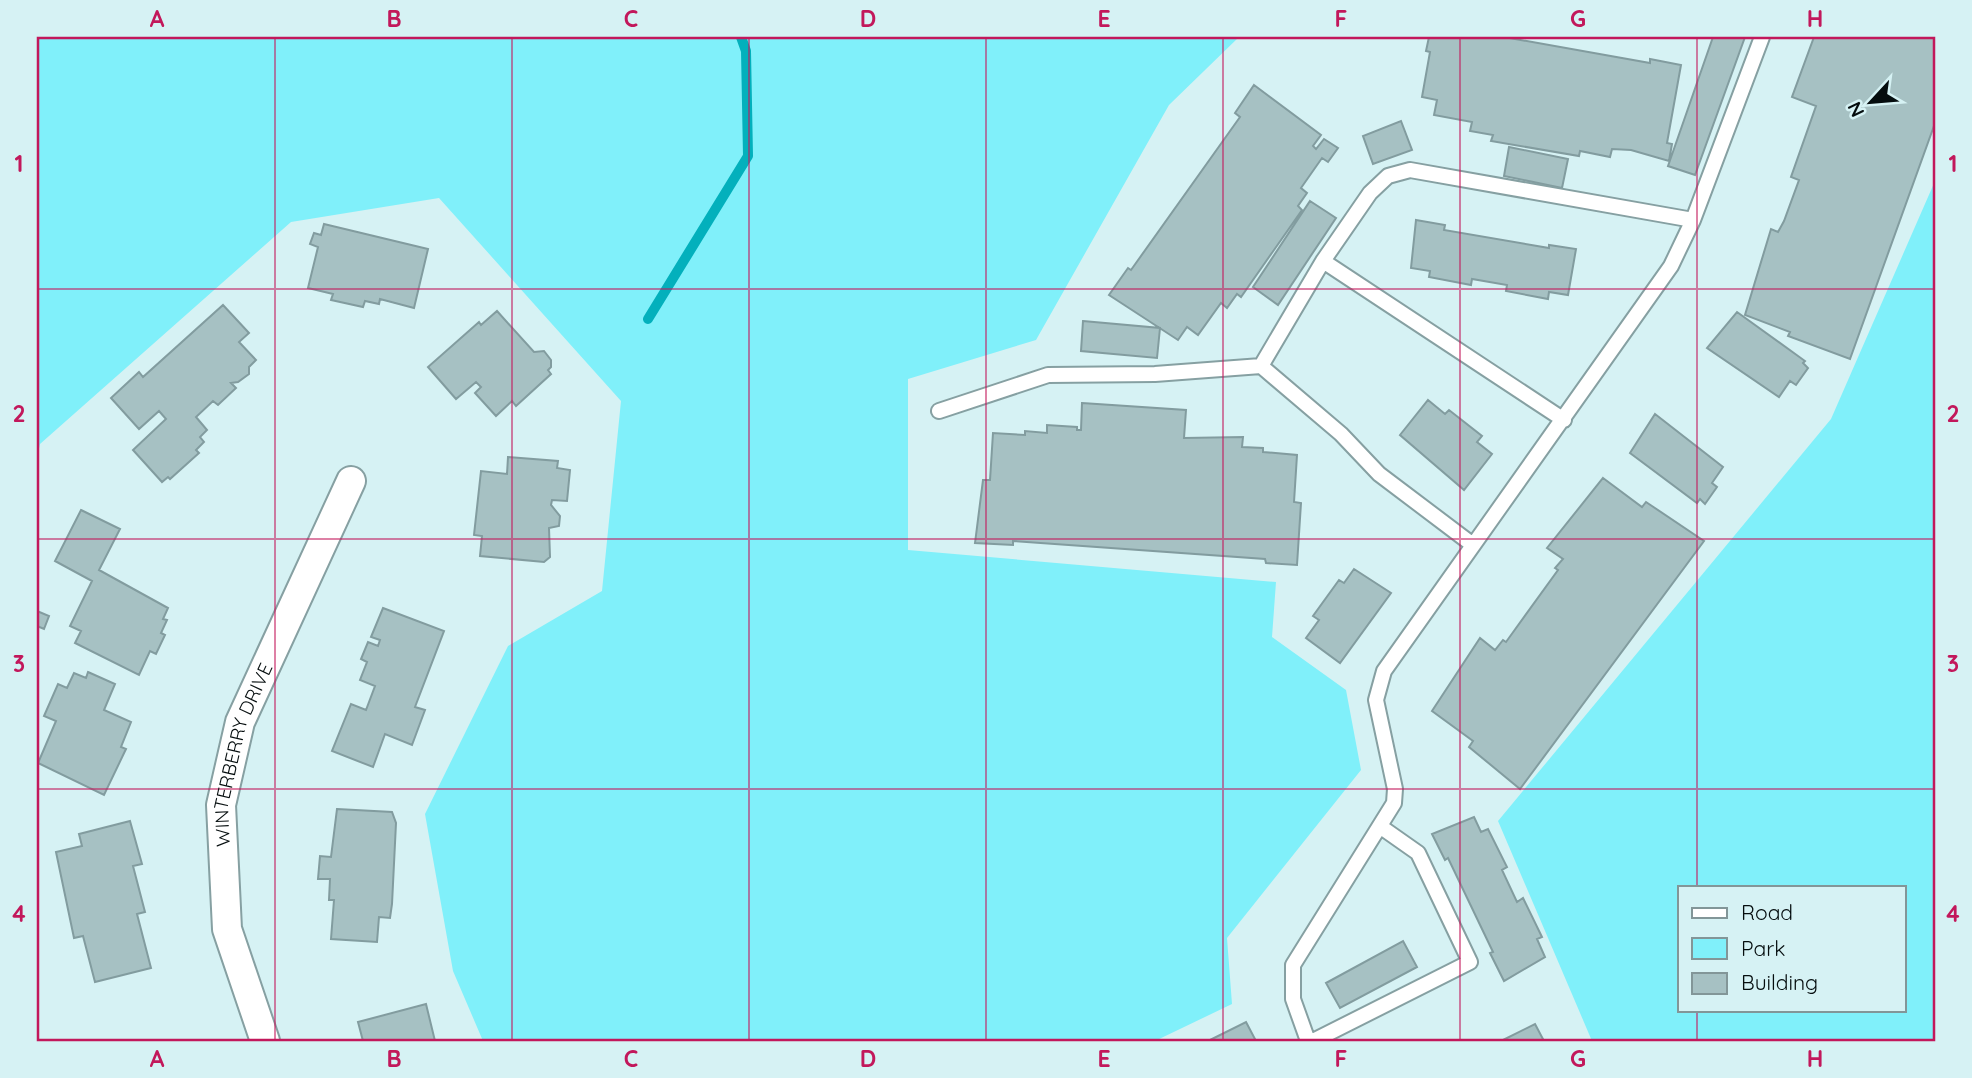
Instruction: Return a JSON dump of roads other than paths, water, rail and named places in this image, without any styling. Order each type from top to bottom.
[{"type":"street","name":"WINTERBERRY DRIVE","points":[[265,1041],[227,929],[221,805],[240,722],[351,481]]},
{"type":"lane","points":[[1381,827],[1418,853],[1470,962],[1310,1041],[1293,999],[1293,965],[1394,803],[1395,789],[1379,720],[1378,685],[1384,671],[1671,266],[1693,220],[1762,37]]},
{"type":"lane","points":[[1261,366],[1323,261],[1377,184],[1399,171],[1410,170],[1693,220]]},
{"type":"lane","points":[[1323,261],[1564,420]]},
{"type":"lane","points":[[939,411],[1048,375],[1155,374],[1261,366],[1341,434],[1379,474],[1473,545]]},
{"type":"waterway","points":[[648,319],[748,156],[746,51],[741,37]]}]
